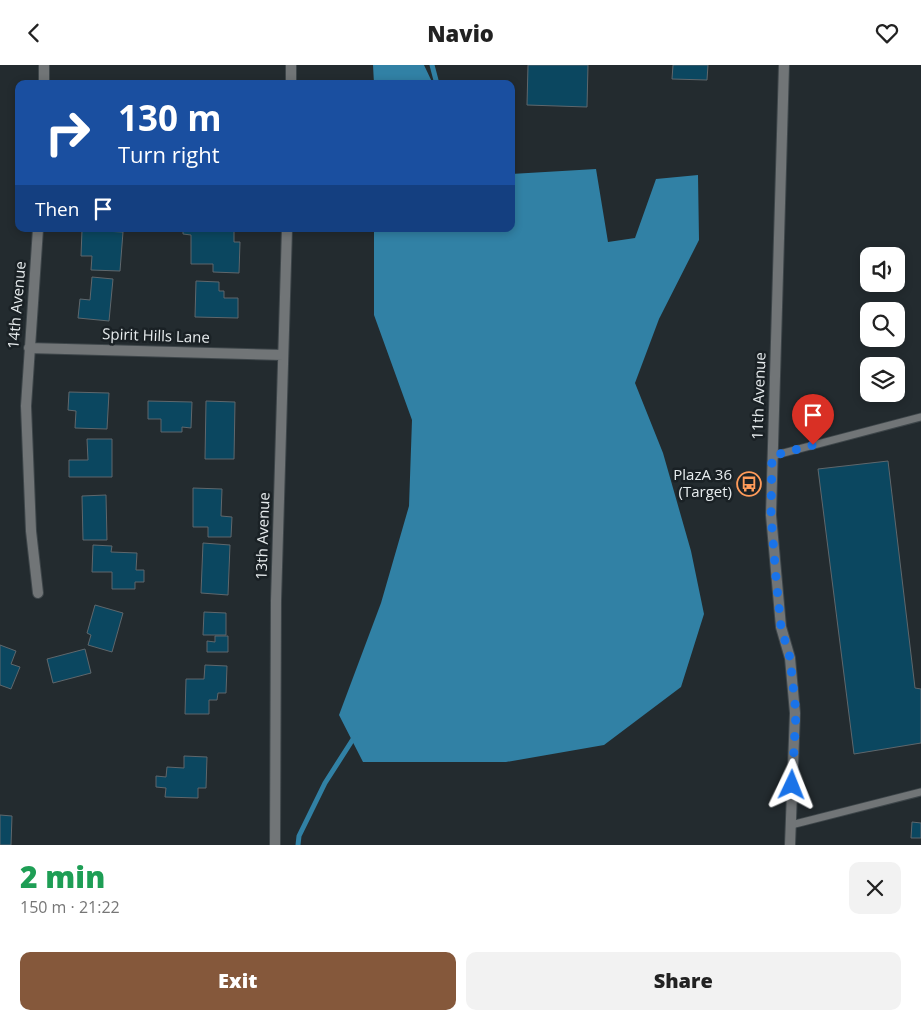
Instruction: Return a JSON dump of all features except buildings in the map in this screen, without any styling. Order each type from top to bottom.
[{"type":"street","points":[[44,65],[44,80]]},
{"type":"street","points":[[290,80],[291,65]]},
{"type":"street","name":"11th Avenue","points":[[784,65],[771,515],[781,627],[790,658],[796,713],[790,845]]},
{"type":"street","name":"14th Avenue","points":[[38,232],[26,405],[27,468],[38,593]]},
{"type":"street","name":"13th Avenue","points":[[275,845],[276,601],[287,232]]},
{"type":"street","name":"Spirit Hills Lane","points":[[29,347],[283,355]]},
{"type":"lane","points":[[772,456],[921,417]]},
{"type":"lane","points":[[791,825],[921,792]]},
{"type":"water","points":[[373,65],[424,65],[431,80],[374,80]]},
{"type":"water","points":[[596,169],[608,242],[635,238],[656,179],[698,175],[699,240],[659,319],[635,383],[663,453],[691,551],[704,614],[681,687],[604,745],[506,762],[363,762],[339,715],[381,603],[409,506],[412,420],[374,315],[374,232],[515,232],[515,174]]},
{"type":"waterway","points":[[432,65],[436,80]]},
{"type":"waterway","points":[[298,845],[299,836],[325,783],[355,736]]},
{"type":"place","name":"PlazA 36 (Target)","points":[[749,484]]},
{"type":"route","points":[[792,785],[796,713],[790,658],[781,627],[776,578],[771,515],[772,456],[813,445]]}]
